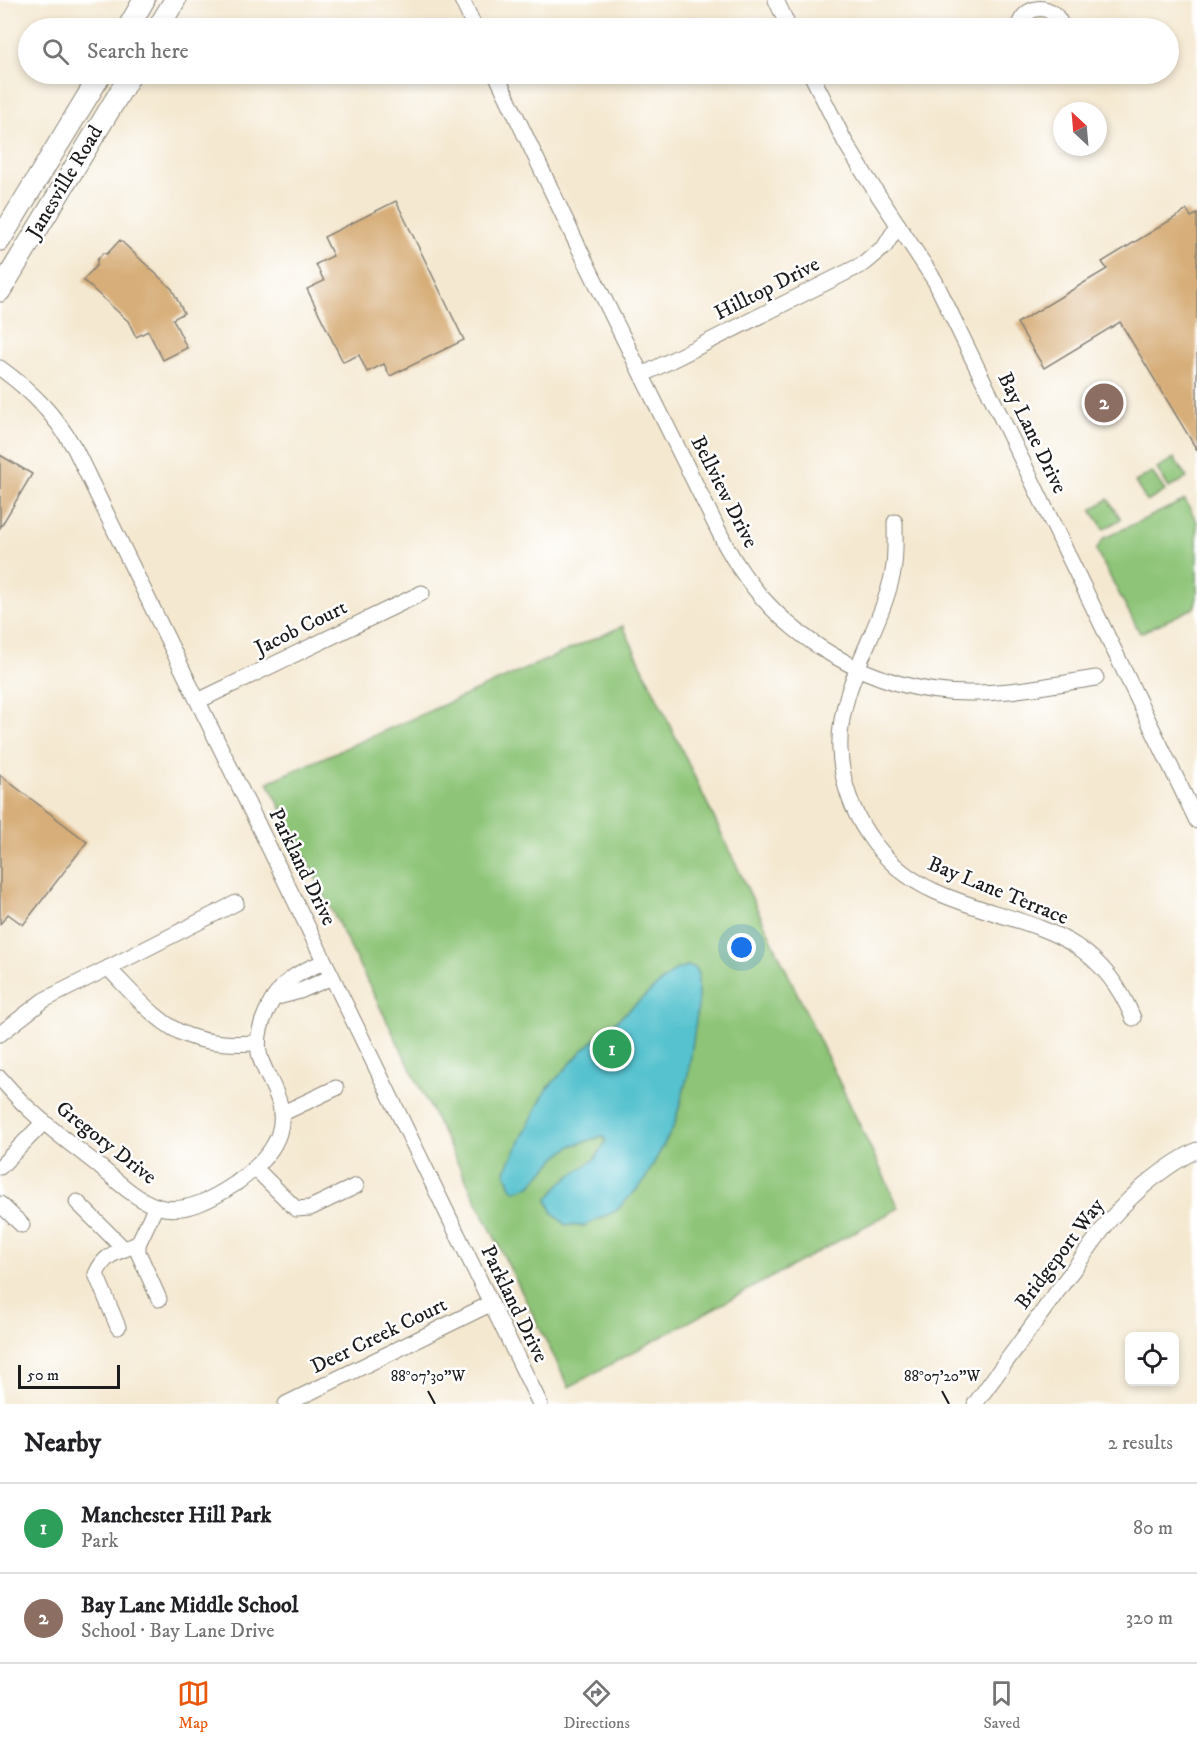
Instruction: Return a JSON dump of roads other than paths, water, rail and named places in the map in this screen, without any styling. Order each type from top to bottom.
[{"type":"main road","points":[[134,18],[144,0]]},
{"type":"main road","points":[[164,18],[176,0]]},
{"type":"main road","name":"Janesville Road","points":[[0,240],[95,84]]},
{"type":"main road","name":"Janesville Road","points":[[0,291],[125,84]]},
{"type":"street","points":[[462,0],[470,18]]},
{"type":"street","points":[[776,0],[784,18]]},
{"type":"street","points":[[1027,6],[1050,11],[1057,18]]},
{"type":"street","name":"Bellview Drive","points":[[501,84],[726,546],[741,572],[772,609],[815,645],[857,668],[918,688],[976,694],[1015,691],[1096,678]]},
{"type":"street","name":"Bay Lane Drive","points":[[816,84],[845,142],[935,282],[1197,821]]},
{"type":"street","name":"Hilltop Drive","points":[[642,375],[865,263],[885,246],[898,225]]},
{"type":"street","name":"Parkland Drive","points":[[0,368],[25,386],[46,406],[71,441],[540,1404]]},
{"type":"street","name":"Bay Lane Terrace","points":[[896,522],[893,571],[847,695],[842,725],[840,752],[843,774],[852,806],[876,845],[908,876],[935,891],[1036,925],[1076,946],[1100,966],[1117,986],[1133,1018]]},
{"type":"street","name":"Jacob Court","points":[[198,701],[422,592]]},
{"type":"street","points":[[0,1034],[44,1000],[236,903]]},
{"type":"street","points":[[108,968],[166,1024],[188,1036],[232,1044],[258,1043],[263,1019],[274,998],[294,977],[324,962]]},
{"type":"street","points":[[274,998],[300,992],[332,977]]},
{"type":"street","name":"Gregory Drive","points":[[0,1078],[27,1108],[120,1183],[156,1206],[171,1208],[204,1202],[225,1191],[266,1158],[276,1142],[281,1126],[280,1101],[260,1059],[258,1043]]},
{"type":"street","points":[[281,1114],[336,1088]]},
{"type":"street","points":[[0,1167],[44,1122]]},
{"type":"street","name":"Bridgeport Way","points":[[975,1404],[1108,1222],[1152,1177],[1197,1150]]},
{"type":"street","points":[[255,1168],[296,1209],[301,1210],[356,1186]]},
{"type":"street","points":[[77,1202],[138,1252],[159,1299]]},
{"type":"street","points":[[0,1204],[22,1225]]},
{"type":"street","points":[[118,1327],[96,1274],[101,1262],[112,1254],[131,1247],[156,1206]]},
{"type":"street","name":"Deer Creek Court","points":[[286,1404],[490,1304]]},
{"type":"water","points":[[687,966],[694,967],[698,973],[698,1007],[688,1075],[674,1126],[643,1183],[616,1211],[583,1226],[566,1225],[553,1213],[547,1200],[562,1182],[595,1159],[606,1141],[603,1136],[571,1146],[555,1159],[530,1186],[515,1191],[505,1171],[546,1090],[584,1049],[675,970]]},
{"type":"place","name":"Bay Lane Middle School","points":[[1104,403]]},
{"type":"place","name":"Manchester Hill Park","points":[[612,1049]]}]
